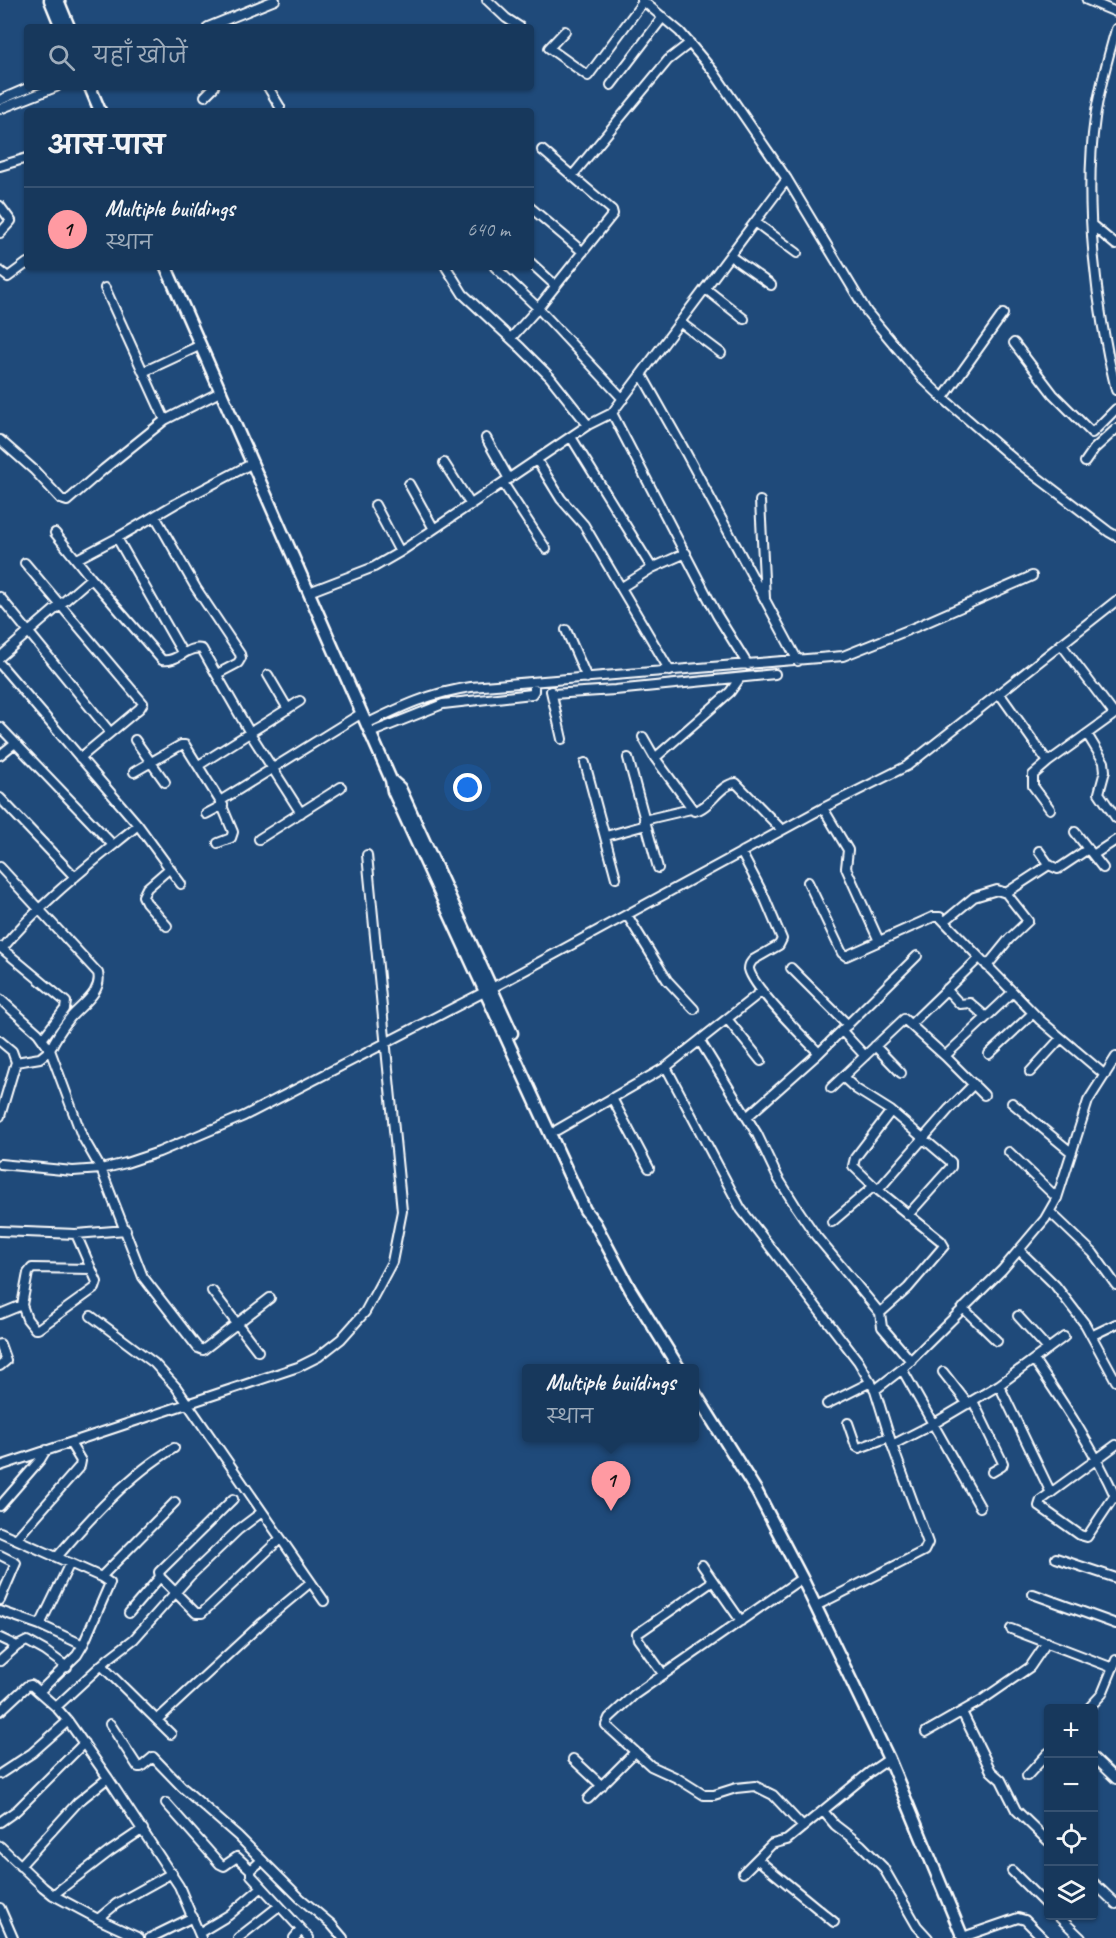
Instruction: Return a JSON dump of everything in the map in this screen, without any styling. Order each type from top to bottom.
[{"type":"highway","points":[[50,0],[60,24]]},
{"type":"highway","points":[[58,0],[68,24]]},
{"type":"highway","points":[[91,90],[99,108]]},
{"type":"highway","points":[[167,270],[254,463],[391,780],[393,791],[557,1130],[594,1213],[596,1223]]},
{"type":"highway","points":[[488,990],[585,1209],[596,1223],[648,1321],[676,1364]]},
{"type":"highway","points":[[699,1399],[757,1492],[816,1606],[889,1759],[963,1937]]},
{"type":"street","points":[[224,24],[275,0]]},
{"type":"street","points":[[487,0],[515,24]]},
{"type":"street","points":[[1087,0],[1116,12]]},
{"type":"street","points":[[565,31],[549,48],[588,76],[643,1],[663,17],[690,43],[713,71],[787,179],[867,312],[922,378],[1016,461],[1116,536]]},
{"type":"street","points":[[611,86],[663,17]]},
{"type":"street","points":[[1116,29],[1095,117],[1091,170],[1098,296],[1116,390]]},
{"type":"street","points":[[572,176],[668,60],[690,43]]},
{"type":"street","points":[[0,99],[24,89]]},
{"type":"street","points":[[0,109],[48,90]]},
{"type":"street","points":[[205,96],[211,90]]},
{"type":"street","points":[[270,90],[280,107]]},
{"type":"street","points":[[511,338],[611,218],[612,210],[542,150]]},
{"type":"street","points":[[0,166],[24,159]]},
{"type":"street","points":[[309,592],[374,567],[400,552],[588,425],[612,413],[787,179]]},
{"type":"street","points":[[0,206],[11,221],[0,233]]},
{"type":"street","points":[[534,211],[583,252]]},
{"type":"street","points":[[755,222],[797,253]]},
{"type":"street","points":[[1093,226],[1116,245]]},
{"type":"street","points":[[730,256],[771,285]]},
{"type":"street","points":[[0,271],[8,277],[24,264]]},
{"type":"street","points":[[534,266],[556,286]]},
{"type":"street","points":[[448,270],[464,294],[549,377],[588,425]]},
{"type":"street","points":[[498,270],[538,308],[623,399]]},
{"type":"street","points":[[105,288],[165,420]]},
{"type":"street","points":[[706,289],[744,319]]},
{"type":"street","points":[[943,398],[1003,314]]},
{"type":"street","points":[[681,323],[722,353]]},
{"type":"street","points":[[1014,344],[1053,394],[1092,433],[1116,409]]},
{"type":"street","points":[[143,372],[201,345]]},
{"type":"street","points":[[642,375],[798,661]]},
{"type":"street","points":[[0,440],[34,470],[61,499],[67,501],[104,468],[165,420],[222,391]]},
{"type":"street","points":[[612,413],[717,615],[748,665]]},
{"type":"street","points":[[1085,462],[1094,449],[1116,429]]},
{"type":"street","points":[[486,438],[506,481],[546,549]]},
{"type":"street","points":[[570,438],[652,568]]},
{"type":"street","points":[[537,460],[561,499],[584,525],[670,671]]},
{"type":"street","points":[[77,560],[254,463]]},
{"type":"street","points":[[444,463],[471,505]]},
{"type":"street","points":[[409,484],[434,529]]},
{"type":"street","points":[[760,501],[765,600]]},
{"type":"street","points":[[375,505],[400,552]]},
{"type":"street","points":[[155,516],[196,588],[240,654],[241,658],[238,663],[217,674]]},
{"type":"street","points":[[55,533],[162,660],[171,660],[195,648],[202,649],[250,733],[301,813]]},
{"type":"street","points":[[117,538],[183,654]]},
{"type":"street","points":[[622,587],[652,568],[686,553]]},
{"type":"street","points":[[25,563],[143,703],[80,758]]},
{"type":"street","points":[[206,814],[274,769],[417,700],[443,691],[843,656],[1032,576]]},
{"type":"street","points":[[2,651],[91,578]]},
{"type":"street","points":[[0,597],[110,732]]},
{"type":"street","points":[[0,1164],[73,1171],[101,1169],[148,1156],[226,1125],[488,990],[823,808],[907,766],[1116,601]]},
{"type":"street","points":[[566,630],[587,678]]},
{"type":"street","points":[[1050,810],[1033,786],[1033,775],[1115,714],[1060,644]]},
{"type":"street","points":[[0,664],[138,825],[181,884]]},
{"type":"street","points":[[552,694],[775,674]]},
{"type":"street","points":[[268,675],[288,709]]},
{"type":"street","points":[[656,758],[730,692],[740,678]]},
{"type":"street","points":[[550,682],[562,739]]},
{"type":"street","points":[[366,724],[442,704],[531,694],[534,691],[534,683]]},
{"type":"street","points":[[999,693],[1048,762]]},
{"type":"street","points":[[199,765],[300,701]]},
{"type":"street","points":[[0,727],[113,845]]},
{"type":"street","points":[[1087,734],[1104,762],[1105,771],[1099,793],[1116,818]]},
{"type":"street","points":[[643,737],[691,809]]},
{"type":"street","points":[[135,740],[165,782]]},
{"type":"street","points":[[0,755],[15,743]]},
{"type":"street","points":[[134,772],[183,744],[222,803],[234,834],[231,838],[218,843]]},
{"type":"street","points":[[628,758],[657,868]]},
{"type":"street","points":[[585,763],[616,878]]},
{"type":"street","points":[[606,836],[691,809],[694,811],[702,809],[729,784],[736,783],[782,830]]},
{"type":"street","points":[[259,839],[341,788]]},
{"type":"street","points":[[0,798],[75,877]]},
{"type":"street","points":[[823,808],[848,850],[846,868],[879,942]]},
{"type":"street","points":[[43,1038],[65,1009],[66,1002],[1,948],[75,877],[138,825]]},
{"type":"street","points":[[1075,832],[1103,868]]},
{"type":"street","points":[[1039,851],[1049,865],[1058,869],[1116,840]]},
{"type":"street","points":[[741,852],[763,894],[782,939],[779,945],[750,964],[750,970],[762,991],[819,1053]]},
{"type":"street","points":[[0,1466],[298,1367],[318,1357],[341,1340],[365,1312],[392,1262],[402,1211],[367,855]]},
{"type":"street","points":[[1006,893],[1049,865]]},
{"type":"street","points":[[0,867],[98,973],[99,979],[93,994],[69,1019],[50,1050],[40,1058],[16,1062]]},
{"type":"street","points":[[168,926],[143,896],[147,888],[170,868]]},
{"type":"street","points":[[808,882],[844,955],[849,955],[936,916],[945,921],[964,945],[1033,1013],[1105,1075]]},
{"type":"street","points":[[945,921],[981,894],[997,890],[1006,893],[1027,918],[1028,924],[1009,939],[987,966]]},
{"type":"street","points":[[627,915],[667,980],[694,1010]]},
{"type":"street","points":[[747,1117],[819,1053],[917,956]]},
{"type":"street","points":[[911,1024],[979,958]]},
{"type":"street","points":[[791,968],[845,1028],[865,1056]]},
{"type":"street","points":[[946,989],[960,1004],[970,1003],[986,1017]]},
{"type":"street","points":[[557,1130],[666,1067],[762,991]]},
{"type":"street","points":[[945,1056],[1013,992]]},
{"type":"street","points":[[0,999],[43,1038],[50,1050],[82,1136],[101,1169],[139,1268],[149,1286],[198,1348],[206,1350],[270,1298]]},
{"type":"street","points":[[989,1054],[1033,1013]]},
{"type":"street","points":[[831,1088],[904,1019],[984,1095]]},
{"type":"street","points":[[728,1020],[761,1061]]},
{"type":"street","points":[[1030,1072],[1061,1038]]},
{"type":"street","points":[[0,1041],[12,1052],[16,1062],[0,1116]]},
{"type":"street","points":[[700,1041],[747,1117],[778,1178],[800,1213],[816,1236],[880,1313],[882,1328],[911,1361]]},
{"type":"street","points":[[875,1046],[901,1073]]},
{"type":"street","points":[[875,1390],[911,1361],[1020,1251],[1050,1212],[1057,1198],[1088,1101],[1116,1057]]},
{"type":"street","points":[[666,1067],[741,1209],[858,1361],[871,1382],[928,1543],[924,1551],[816,1606]]},
{"type":"street","points":[[843,1077],[856,1089],[891,1111],[952,1164],[908,1215]]},
{"type":"street","points":[[832,1222],[876,1188],[974,1084]]},
{"type":"street","points":[[612,1098],[650,1168]]},
{"type":"street","points":[[1012,1103],[1071,1152]]},
{"type":"street","points":[[880,1313],[908,1288],[944,1246],[855,1168],[853,1162],[891,1111]]},
{"type":"street","points":[[1009,1152],[1057,1198]]},
{"type":"street","points":[[1050,1212],[1093,1253],[1116,1285]]},
{"type":"street","points":[[0,1231],[76,1233],[126,1230]]},
{"type":"street","points":[[76,1233],[97,1282],[95,1288],[42,1328],[32,1327],[22,1305],[28,1273],[32,1268],[91,1269]]},
{"type":"street","points":[[1020,1251],[1055,1286],[1093,1335],[1116,1381]]},
{"type":"street","points":[[212,1291],[258,1351]]},
{"type":"street","points":[[0,1314],[22,1305]]},
{"type":"street","points":[[963,1308],[997,1341]]},
{"type":"street","points":[[91,1316],[154,1364],[176,1387],[324,1601]]},
{"type":"street","points":[[1018,1316],[1048,1349]]},
{"type":"street","points":[[1093,1335],[1116,1324]]},
{"type":"street","points":[[848,1423],[859,1448],[891,1441],[933,1424],[999,1386],[1064,1337]]},
{"type":"street","points":[[0,1344],[6,1361],[0,1366]]},
{"type":"street","points":[[1034,1360],[1060,1398],[1096,1459],[1107,1476],[1115,1496],[1089,1535],[1084,1537],[1039,1506],[1041,1500],[1096,1459],[1116,1445]]},
{"type":"street","points":[[902,1369],[980,1507]]},
{"type":"street","points":[[943,1372],[970,1402],[1003,1463],[992,1472]]},
{"type":"street","points":[[827,1404],[871,1382]]},
{"type":"street","points":[[999,1386],[1052,1492]]},
{"type":"street","points":[[16,1539],[80,1466],[81,1461],[70,1443]]},
{"type":"street","points":[[57,1557],[136,1476],[157,1458],[174,1448]]},
{"type":"street","points":[[0,1506],[46,1450]]},
{"type":"street","points":[[233,1499],[160,1570],[160,1577],[174,1592],[200,1614],[280,1539]]},
{"type":"street","points":[[101,1577],[175,1502]]},
{"type":"street","points":[[56,1707],[101,1665],[134,1639],[174,1592],[238,1530],[262,1512]]},
{"type":"street","points":[[0,1532],[108,1580],[109,1585],[83,1645],[67,1667],[40,1692]]},
{"type":"street","points":[[0,1555],[16,1563],[0,1600]]},
{"type":"street","points":[[1056,1558],[1116,1578]]},
{"type":"street","points":[[40,1625],[70,1563]]},
{"type":"street","points":[[702,1566],[741,1621]]},
{"type":"street","points":[[129,1613],[160,1577]]},
{"type":"street","points":[[802,1578],[634,1695],[607,1721],[608,1728],[651,1766],[677,1778],[704,1795],[755,1786],[772,1795],[803,1827]]},
{"type":"street","points":[[663,1674],[638,1639],[637,1634],[713,1581]]},
{"type":"street","points":[[157,1720],[255,1629],[311,1582]]},
{"type":"street","points":[[1033,1594],[1116,1624]]},
{"type":"street","points":[[0,1611],[40,1625],[83,1645]]},
{"type":"street","points":[[1011,1629],[1114,1664],[1102,1694],[1093,1704]]},
{"type":"street","points":[[0,1638],[17,1646]]},
{"type":"street","points":[[0,1661],[23,1642],[31,1642],[67,1667]]},
{"type":"street","points":[[926,1732],[962,1712],[1030,1667],[1047,1642]]},
{"type":"street","points":[[101,1665],[171,1734]]},
{"type":"street","points":[[0,1711],[27,1686],[34,1686],[56,1707],[84,1743],[172,1873],[200,1936],[262,1887]]},
{"type":"street","points":[[962,1712],[991,1771],[1001,1780],[1016,1810],[1044,1837]]},
{"type":"street","points":[[0,1774],[32,1753],[68,1721]]},
{"type":"street","points":[[110,1724],[138,1767],[153,1757],[300,1898],[331,1924],[343,1938]]},
{"type":"street","points":[[0,1822],[17,1810],[84,1743]]},
{"type":"street","points":[[588,1800],[635,1752]]},
{"type":"street","points":[[1027,1776],[1044,1757]]},
{"type":"street","points":[[573,1759],[602,1786]]},
{"type":"street","points":[[743,1873],[772,1844],[787,1840],[889,1759]]},
{"type":"street","points":[[1098,1762],[1116,1779]]},
{"type":"street","points":[[20,1866],[78,1802],[108,1778]]},
{"type":"street","points":[[166,1803],[220,1864],[224,1866],[237,1857],[251,1870],[251,1875],[309,1938]]},
{"type":"street","points":[[823,1811],[835,1825],[861,1845],[883,1868],[917,1926],[928,1938]]},
{"type":"street","points":[[53,1895],[142,1829]]},
{"type":"street","points":[[0,1846],[53,1895],[139,1938]]},
{"type":"street","points":[[757,1859],[834,1922]]},
{"type":"street","points":[[251,1870],[262,1860]]},
{"type":"street","points":[[1011,1871],[1044,1903]]},
{"type":"street","points":[[98,1919],[116,1904],[172,1873]]},
{"type":"street","points":[[1098,1887],[1116,1905]]},
{"type":"street","points":[[238,1938],[279,1906]]},
{"type":"street","points":[[0,1908],[13,1938]]},
{"type":"street","points":[[150,1938],[193,1917]]},
{"type":"street","points":[[963,1937],[1018,1918],[1024,1920],[1043,1938]]},
{"type":"street","points":[[1062,1920],[1082,1938]]},
{"type":"street","points":[[294,1938],[301,1930]]},
{"type":"place","name":"Multiple buildings","points":[[611,1511]]}]
